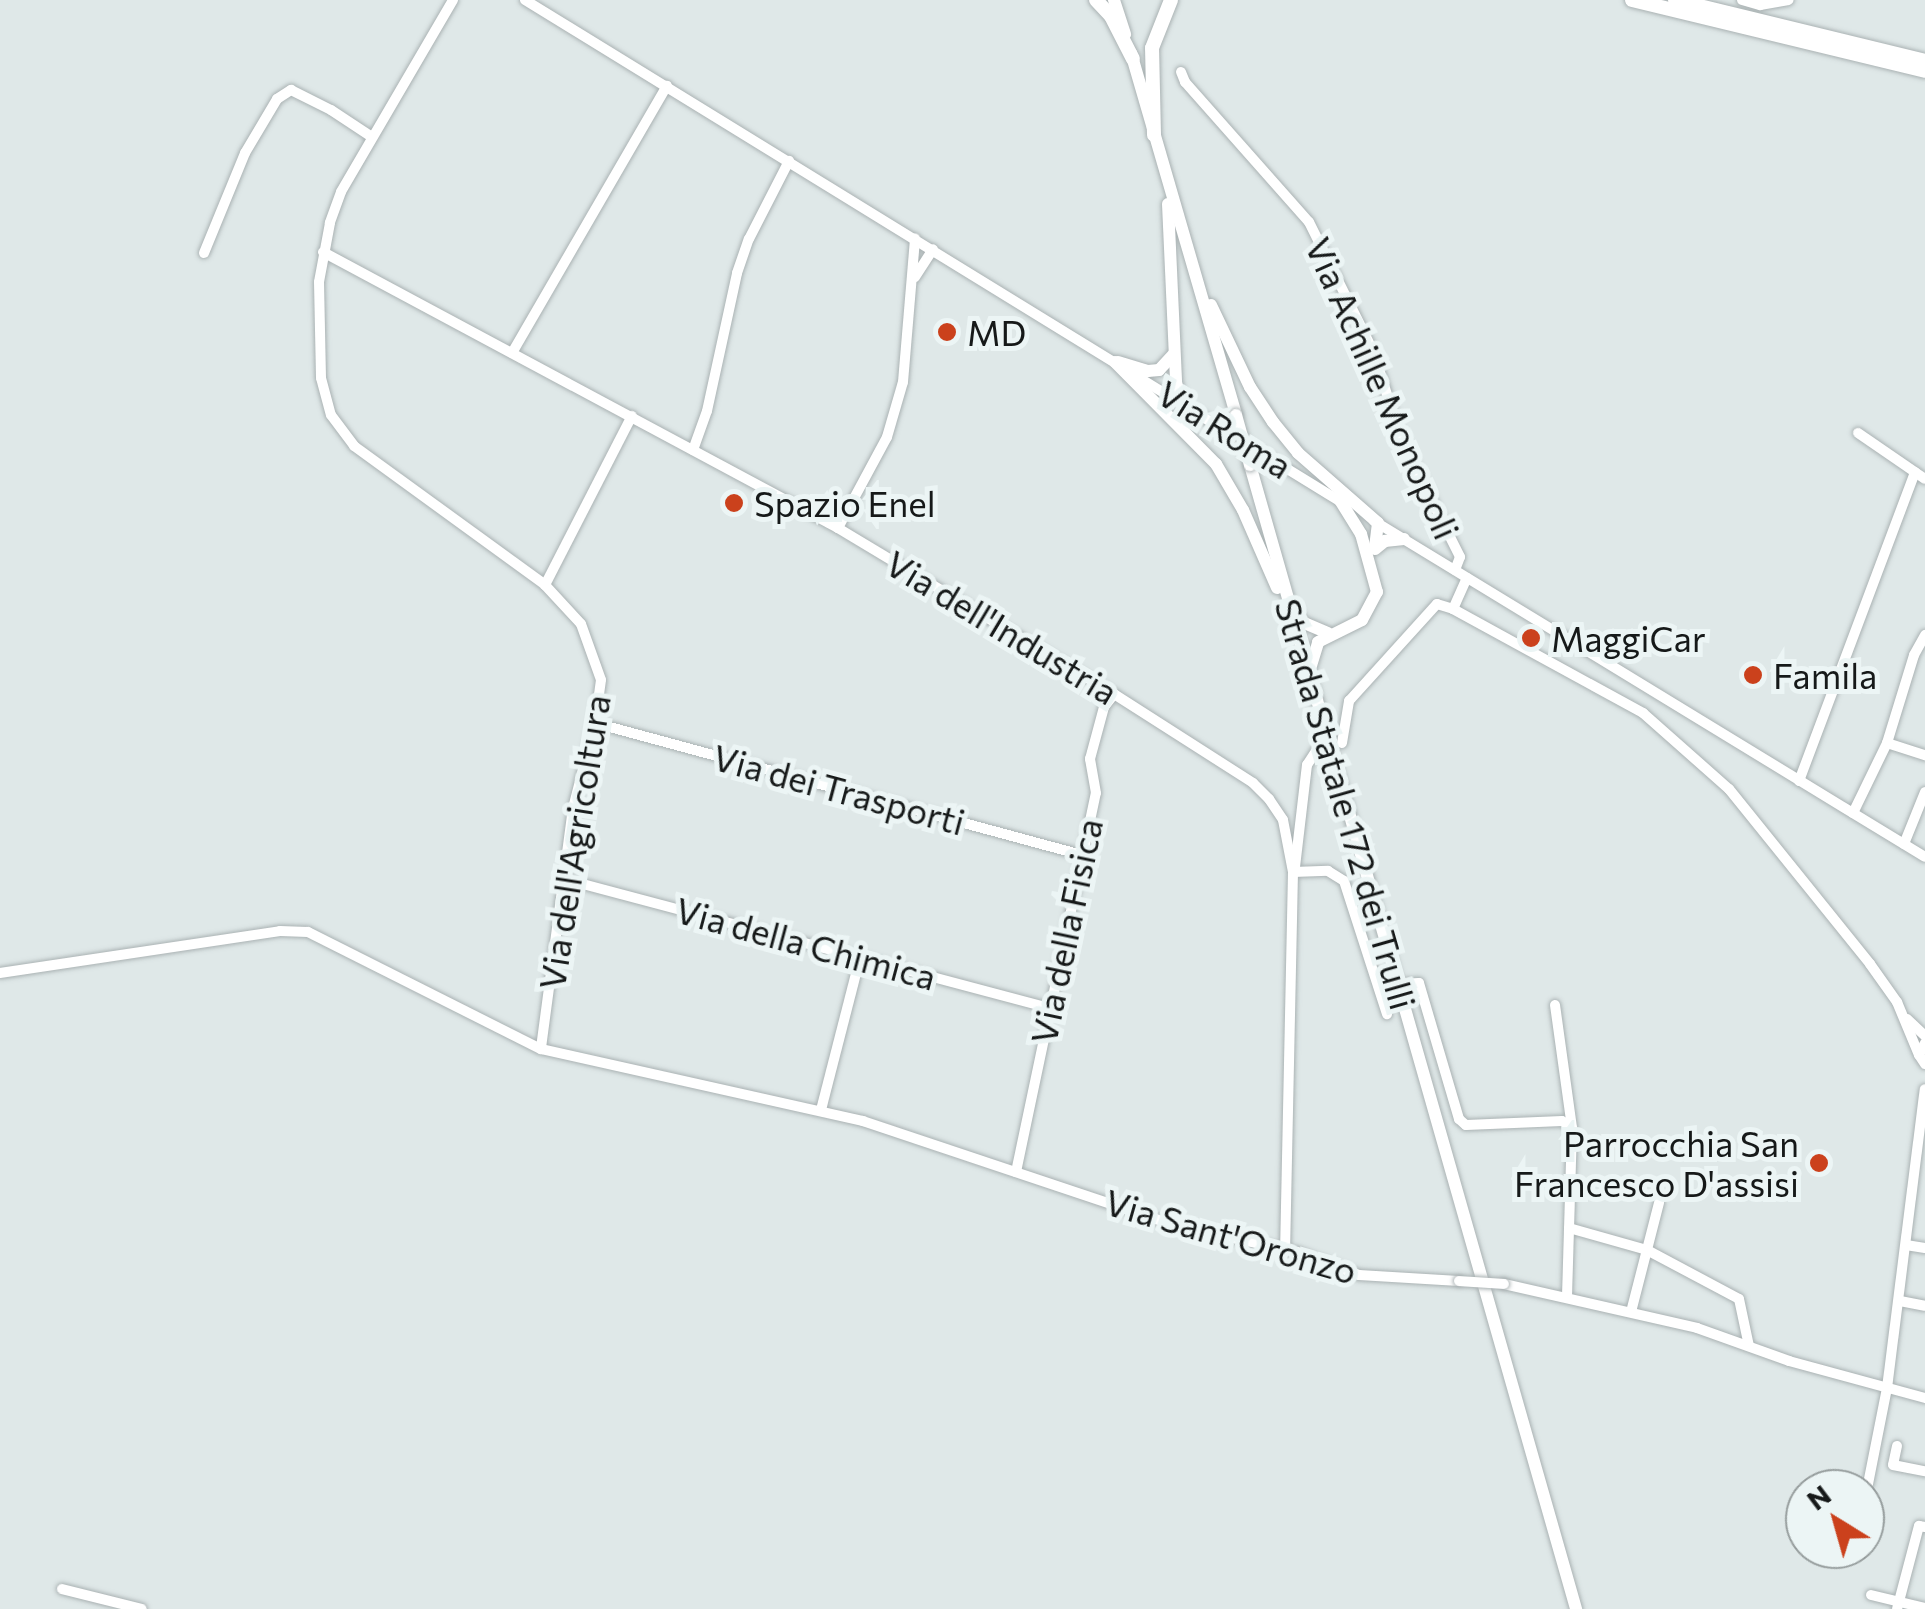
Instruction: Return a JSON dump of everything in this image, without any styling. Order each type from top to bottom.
[{"type":"highway","points":[[1096,0],[1110,16],[1133,59]]},
{"type":"highway","points":[[1154,135],[1152,48],[1172,0]]},
{"type":"highway","points":[[1632,0],[1925,72]]},
{"type":"highway","points":[[1675,0],[1925,61]]},
{"type":"main road","name":"Strada Statale 172 dei Trulli","points":[[1114,0],[1576,1609]]},
{"type":"main road","points":[[1166,177],[1174,354],[1183,402]]},
{"type":"main road","points":[[1185,242],[1219,325],[1273,422],[1298,453],[1378,524],[1373,554],[1377,580],[1372,607],[1362,620],[1328,634],[1311,654],[1310,682]]},
{"type":"main road","points":[[1115,362],[1148,372],[1159,370],[1174,354]]},
{"type":"main road","points":[[1115,362],[1216,464],[1243,510],[1298,643]]},
{"type":"main road","points":[[1340,500],[1373,554]]},
{"type":"main road","points":[[1373,554],[1384,541],[1404,539]]},
{"type":"main road","points":[[1283,587],[1302,622],[1328,634]]},
{"type":"street","name":"Via Roma","points":[[525,0],[1925,857]]},
{"type":"street","points":[[1742,0],[1760,5],[1789,0]]},
{"type":"street","name":"Via dell'Agricoltura","points":[[448,3],[342,192],[323,252],[320,378],[331,415],[354,446],[544,585],[581,624],[601,680],[596,724],[573,808],[541,1049]]},
{"type":"street","name":"Via Achille Monopoli","points":[[1181,72],[1309,222],[1374,354],[1401,439],[1460,557],[1455,570]]},
{"type":"street","points":[[512,353],[666,86]]},
{"type":"street","points":[[204,253],[245,153],[278,99],[290,90],[331,110],[372,138]]},
{"type":"street","points":[[692,450],[707,412],[737,273],[749,239],[788,161]]},
{"type":"street","points":[[838,528],[887,437],[903,382],[915,238]]},
{"type":"street","points":[[912,282],[933,249]]},
{"type":"street","name":"Via dell'Industria","points":[[323,252],[838,528],[1114,694],[1252,783],[1284,820]]},
{"type":"street","points":[[544,585],[632,416]]},
{"type":"street","points":[[1799,781],[1920,476],[1858,433]]},
{"type":"street","points":[[1453,609],[1468,578]]},
{"type":"street","points":[[1342,744],[1349,701],[1437,604],[1453,609],[1643,713],[1730,789],[1925,1039],[1922,1060]]},
{"type":"street","points":[[1853,813],[1887,743],[1925,635]]},
{"type":"street","name":"Via della Fisica","points":[[1016,1172],[1096,793],[1090,759],[1104,708],[1114,694]]},
{"type":"street","name":"Via dei Trasporti","points":[[596,724],[1082,855]]},
{"type":"street","points":[[1887,743],[1925,755]]},
{"type":"street","points":[[1285,1250],[1293,872],[1307,764],[1316,751]]},
{"type":"street","points":[[1904,844],[1925,792]]},
{"type":"street","points":[[1293,872],[1284,820],[1302,819]]},
{"type":"street","points":[[1293,872],[1328,871],[1344,881],[1386,1014]]},
{"type":"street","name":"Via della Chimica","points":[[564,879],[1049,1008]]},
{"type":"street","name":"Via Sant'Oronzo","points":[[0,973],[280,931],[308,932],[541,1049],[821,1110],[1167,1223],[1285,1250],[1358,1275],[1504,1284],[1567,1296],[1925,1398]]},
{"type":"street","points":[[821,1110],[860,958]]},
{"type":"street","points":[[1398,984],[1419,982],[1459,1119],[1466,1124],[1562,1121],[1572,1128]]},
{"type":"street","points":[[1555,1005],[1572,1128],[1567,1296]]},
{"type":"street","points":[[1903,1015],[1922,1060]]},
{"type":"street","points":[[1871,1469],[1900,1300],[1925,1089]]},
{"type":"street","points":[[1631,1312],[1659,1203]]},
{"type":"street","points":[[1569,1228],[1647,1250],[1739,1299],[1748,1346]]},
{"type":"street","points":[[1906,1246],[1925,1248]]},
{"type":"street","points":[[1900,1300],[1925,1306]]},
{"type":"street","points":[[1897,1446],[1893,1465],[1925,1470]]},
{"type":"street","points":[[1898,1605],[1922,1526]]},
{"type":"street","points":[[62,1589],[142,1609]]},
{"type":"street","points":[[1872,1595],[1898,1605],[1925,1608]]},
{"type":"place","name":"MD","points":[[947,332]]},
{"type":"place","name":"Spazio Enel","points":[[734,503]]},
{"type":"place","name":"MaggiCar","points":[[1531,638]]},
{"type":"place","name":"Famila","points":[[1753,675]]},
{"type":"place","name":"Parrocchia San Francesco D'assisi","points":[[1819,1163]]}]
